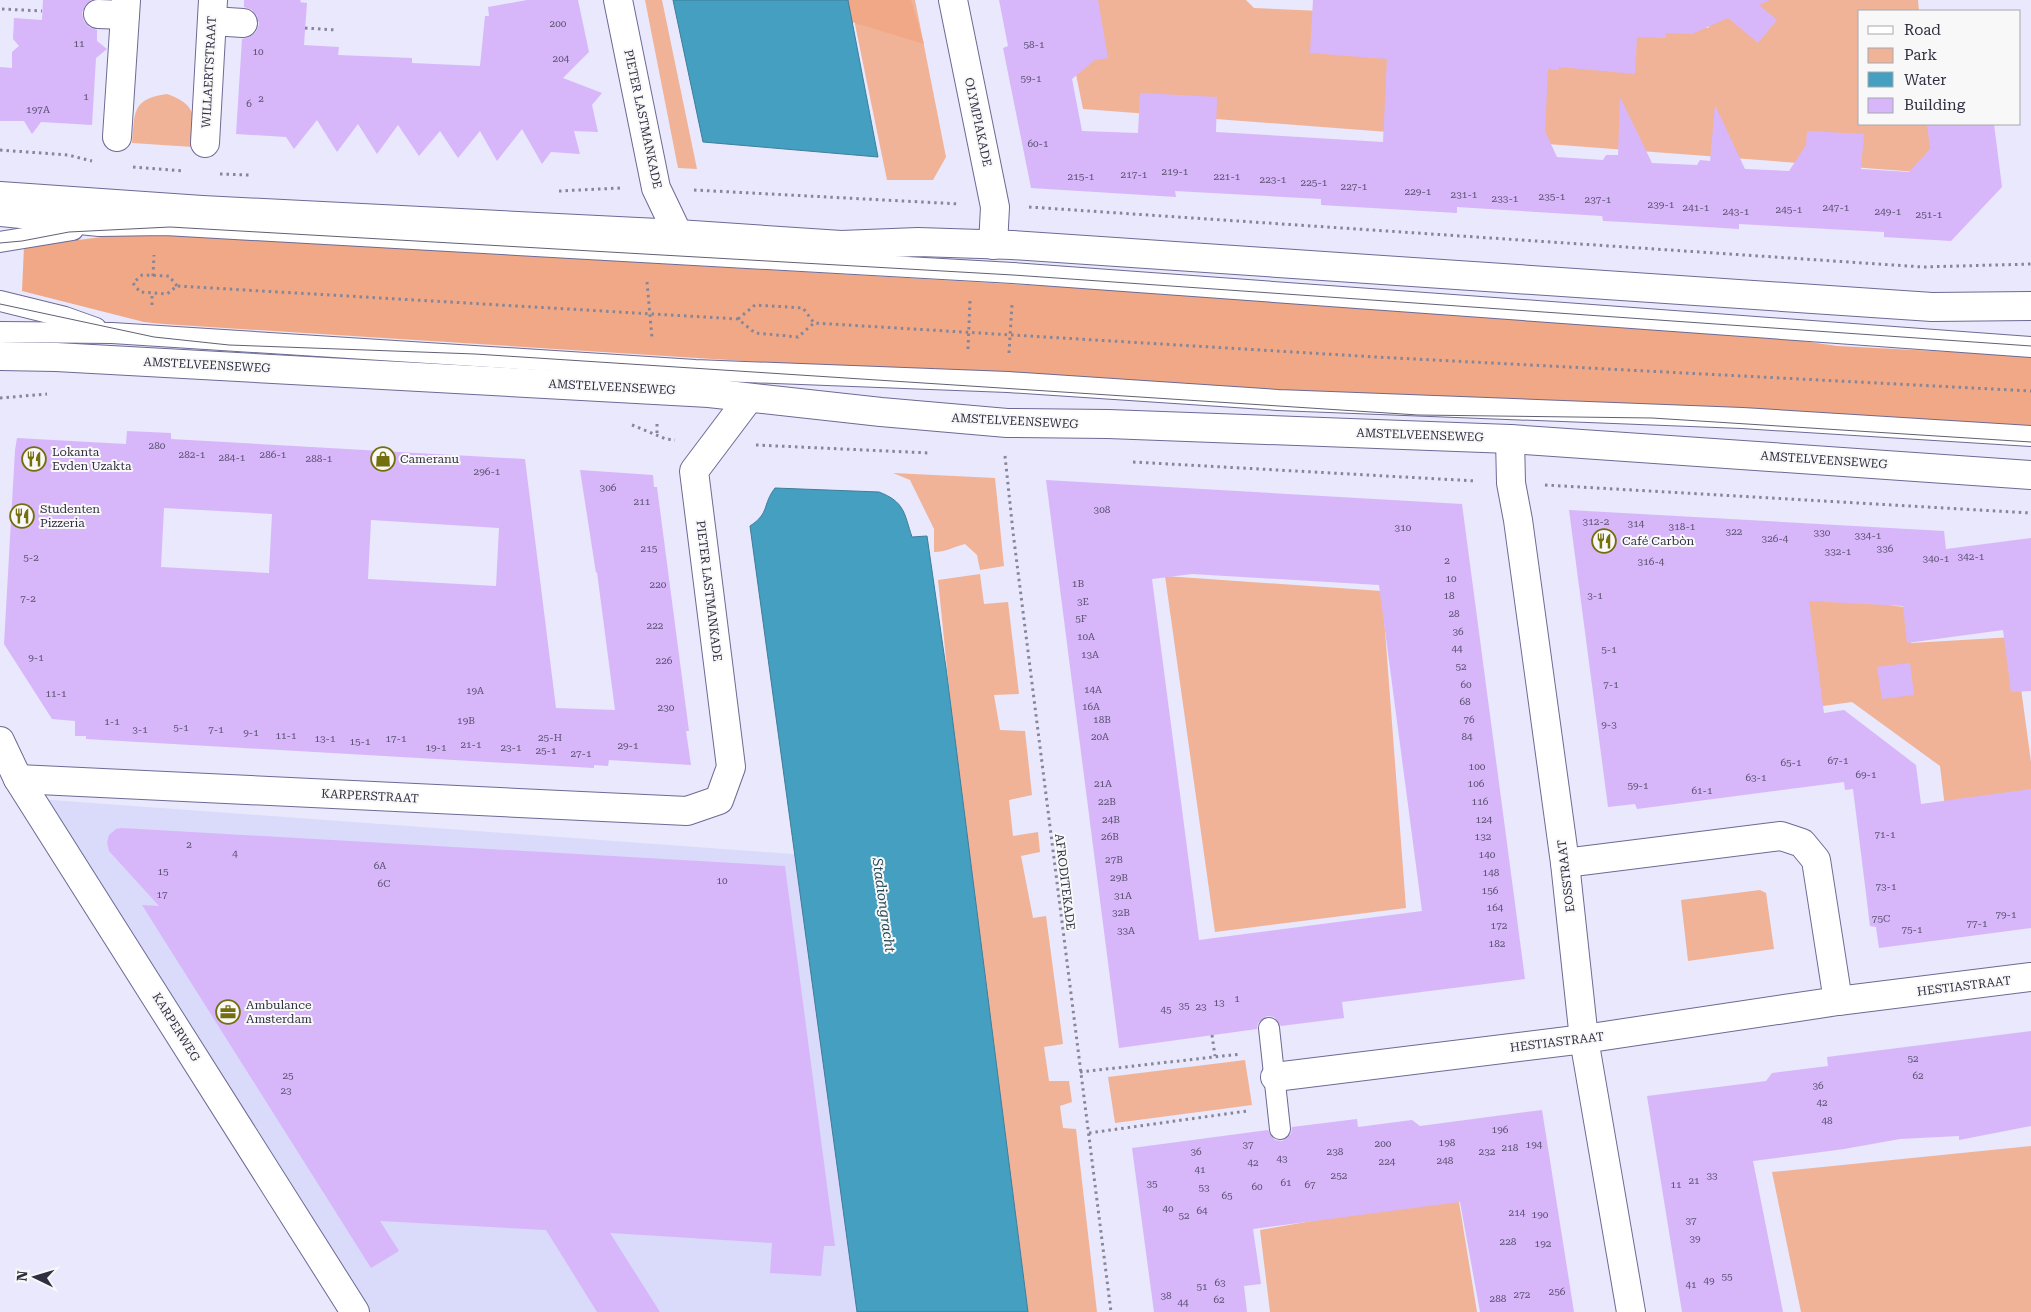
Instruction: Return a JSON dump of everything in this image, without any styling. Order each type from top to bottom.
[{"type":"street","name":"PIETER LASTMANKADE","points":[[618,0],[656,188],[678,234]]},
{"type":"street","name":"OLYMPIAKADE","points":[[953,0],[995,206],[993,245]]},
{"type":"street","points":[[116,10],[118,136]]},
{"type":"street","points":[[213,10],[243,23]]},
{"type":"street","name":"WILLAERTSTRAAT","points":[[205,143],[213,10]]},
{"type":"street","points":[[0,196],[202,210],[678,234],[841,245],[918,242],[993,245],[1932,307],[2031,306]]},
{"type":"street","name":"AMSTELVEENSEWEG","points":[[0,356],[655,379],[709,393],[1007,423],[1108,424],[1510,439],[2031,475]]},
{"type":"street","name":"PIETER LASTMANKADE","points":[[719,800],[731,767],[694,471],[749,398]]},
{"type":"street","name":"EOSSTRAAT","points":[[1510,439],[1511,483],[1518,520],[1565,863],[1584,1039],[1631,1312]]},
{"type":"street","name":"KARPERWEG","points":[[0,741],[18,779],[355,1312]]},
{"type":"street","name":"KARPERSTRAAT","points":[[18,779],[687,811],[719,800]]},
{"type":"street","points":[[1565,863],[1781,836],[1802,843],[1816,860],[1838,1001]]},
{"type":"street","name":"HESTIASTRAAT","points":[[1275,1077],[1584,1039],[1838,1001],[2031,977]]},
{"type":"lane","points":[[0,216],[99,226],[165,225],[1013,273],[2031,347]]},
{"type":"lane","points":[[0,242],[99,226]]},
{"type":"lane","name":"AMSTELVEENSEWEG","points":[[0,301],[65,317],[112,333]]},
{"type":"lane","name":"AMSTELVEENSEWEG","points":[[0,332],[112,333],[655,379],[1008,382],[1278,400],[1664,414],[2031,436]]},
{"type":"lane","points":[[1269,1028],[1280,1129]]},
{"type":"path","points":[[2,9],[42,11]]},
{"type":"path","points":[[305,28],[336,30]]},
{"type":"path","points":[[645,251],[655,379],[657,436]]},
{"type":"path","points":[[966,381],[971,271]]},
{"type":"path","points":[[1008,382],[1013,273]]},
{"type":"path","points":[[177,286],[169,276],[142,275],[133,283],[140,292],[167,294],[177,286],[650,313],[738,320],[755,333],[798,337],[814,323],[1386,357],[2031,391]]},
{"type":"path","points":[[738,320],[755,305],[803,308],[814,323]]},
{"type":"path","name":"AFRODITEKADE","points":[[1007,423],[1004,455],[1015,552],[1111,1312]]},
{"type":"path","points":[[1212,1035],[1215,1056]]},
{"type":"path","points":[[1080,1072],[1242,1054]]},
{"type":"path","points":[[1089,1133],[1248,1111]]},
{"type":"shaded area","points":[[848,0],[911,0],[924,44],[852,22]]},
{"type":"shaded area","points":[[117,235],[166,235],[1339,303],[1740,332],[1837,346],[2031,356],[2031,428],[1026,379],[163,324],[144,322],[22,291],[24,247]]},
{"type":"shaded area","points":[[24,798],[820,856],[870,1312],[368,1312]]},
{"type":"green space","points":[[645,0],[662,0],[697,169],[678,168]]},
{"type":"green space","points":[[850,0],[915,0],[946,157],[933,180],[887,180]]},
{"type":"green space","points":[[1061,0],[1246,0],[1254,8],[1708,28],[1731,0],[1918,0],[1919,10],[1858,10],[1858,125],[1935,125],[1942,171],[1918,172],[1083,109]]},
{"type":"green space","points":[[167,94],[184,103],[192,114],[194,120],[193,147],[132,143],[137,109],[141,104],[155,96]]},
{"type":"green space","points":[[893,473],[995,478],[1004,566],[980,570],[977,555],[965,544],[934,552],[934,529],[910,480]]},
{"type":"green space","points":[[980,574],[984,604],[1008,602],[1019,694],[994,695],[1000,730],[1025,731],[1032,795],[1009,800],[1013,836],[1038,832],[1040,852],[1021,856],[1033,918],[1046,916],[1063,1044],[1044,1047],[1049,1081],[1069,1081],[1072,1102],[1060,1106],[1063,1128],[1076,1129],[1097,1312],[1028,1312],[953,728],[938,580]]},
{"type":"green space","points":[[1655,575],[1904,607],[1911,643],[2014,637],[2031,762],[2031,850],[1951,858],[1940,766],[1852,702],[1679,726]]},
{"type":"green space","points":[[1165,576],[1382,591],[1406,908],[1215,932]]},
{"type":"green space","points":[[1760,890],[1766,893],[1774,949],[1688,961],[1681,900]]},
{"type":"green space","points":[[1245,1060],[1252,1105],[1115,1123],[1108,1077]]},
{"type":"green space","points":[[2031,1146],[2031,1312],[1801,1312],[1772,1172]]},
{"type":"green space","points":[[1458,1196],[1477,1312],[1270,1312],[1260,1230]]},
{"type":"water","points":[[673,0],[848,0],[878,157],[703,142]]},
{"type":"water","name":"Stadiongracht","points":[[775,488],[879,492],[899,504],[905,515],[912,537],[927,536],[946,668],[1028,1312],[857,1312],[750,526],[761,517]]},
{"type":"building","points":[[43,0],[91,0],[85,6],[82,13],[84,21],[89,27],[97,30],[97,41],[107,49],[96,58],[92,125],[41,122],[32,134],[24,121],[0,121],[0,67],[12,68],[12,52],[19,46],[13,39],[14,18],[42,20]]},
{"type":"building","points":[[244,0],[301,0],[300,2],[307,3],[304,45],[339,47],[338,55],[412,58],[412,63],[480,66],[485,16],[489,16],[488,7],[527,0],[578,0],[589,52],[563,78],[602,93],[592,105],[598,132],[574,131],[580,154],[551,152],[542,164],[522,129],[497,161],[480,131],[458,158],[440,131],[419,156],[398,125],[377,154],[358,124],[337,152],[317,120],[294,149],[286,137],[236,134],[242,39],[256,32],[259,24],[257,16],[252,10],[244,7]]},
{"type":"building","points":[[999,0],[1098,0],[1108,58],[1095,60],[1072,79],[1082,131],[1138,133],[1140,93],[1217,97],[1216,132],[1383,142],[1387,59],[1310,53],[1313,0],[1770,0],[1759,5],[1777,20],[1758,43],[1728,18],[1692,34],[1666,33],[1666,38],[1637,37],[1635,74],[1559,67],[1559,70],[1548,69],[1545,131],[1557,157],[1603,160],[1606,155],[1618,155],[1620,97],[1652,163],[1697,165],[1700,160],[1710,161],[1715,105],[1745,169],[1789,171],[1806,145],[1807,131],[1864,134],[1861,169],[1909,172],[1930,149],[1927,125],[1994,125],[2002,187],[1951,241],[1884,237],[1884,232],[1739,224],[1739,229],[1603,221],[1602,216],[1457,207],[1457,213],[1321,205],[1321,199],[1175,191],[1176,197],[1031,188],[1003,48],[1008,46]]},
{"type":"building","points":[[127,431],[171,433],[171,439],[525,459],[556,708],[615,710],[597,572],[580,470],[653,475],[654,487],[657,487],[689,731],[686,731],[691,765],[609,760],[608,766],[594,765],[594,768],[86,739],[86,736],[75,736],[75,721],[52,719],[4,644],[17,438],[126,444]],"holes":[[[164,508],[272,514],[269,573],[161,567]],[[371,520],[499,528],[496,586],[368,579]]]},
{"type":"building","points":[[1046,480],[1462,504],[1525,979],[1342,1002],[1344,1018],[1281,1026],[1274,1017],[1267,1016],[1258,1023],[1257,1029],[1119,1048]],"holes":[[[1192,574],[1379,585],[1422,911],[1199,940],[1152,579]]]},
{"type":"building","points":[[1569,510],[1944,531],[1946,549],[2031,538],[2031,691],[2011,692],[2003,630],[1907,643],[1903,606],[1809,601],[1824,713],[1844,710],[1916,765],[1921,804],[2031,789],[2031,928],[1879,948],[1876,927],[1870,926],[1853,789],[1845,790],[1844,782],[1637,809],[1635,804],[1608,807]]},
{"type":"building","points":[[1910,663],[1914,695],[1882,699],[1877,667]]},
{"type":"building","points":[[116,829],[785,866],[835,1246],[824,1246],[821,1276],[770,1273],[772,1243],[610,1233],[660,1312],[597,1312],[546,1230],[380,1221],[399,1251],[371,1268],[142,905],[159,906],[109,851],[107,843],[109,835]]},
{"type":"building","points":[[2031,1031],[2031,1126],[1959,1140],[1959,1136],[1900,1139],[1844,1149],[1753,1161],[1783,1312],[1682,1312],[1647,1096],[1766,1081],[1772,1073],[1828,1066],[1827,1057]]},
{"type":"building","points":[[1542,1110],[1574,1312],[1480,1312],[1460,1202],[1253,1229],[1261,1284],[1244,1286],[1247,1312],[1154,1312],[1132,1148],[1268,1130],[1275,1140],[1282,1141],[1291,1134],[1292,1127],[1357,1119],[1358,1127],[1412,1120],[1420,1126]]},
{"type":"tram line","points":[[0,243],[69,232],[170,227],[1013,275],[2031,346]]},
{"type":"tram line","points":[[0,304],[154,337],[229,345],[475,354],[1418,415],[1652,418],[2031,442]]},
{"type":"place","name":"Lokanta Evden Uzakta","points":[[34,459]]},
{"type":"place","name":"Cameranu","points":[[383,459]]},
{"type":"place","name":"Studenten Pizzeria","points":[[22,516]]},
{"type":"place","name":"Café Carbòn","points":[[1604,541]]},
{"type":"place","name":"Ambulance Amsterdam","points":[[228,1012]]}]
